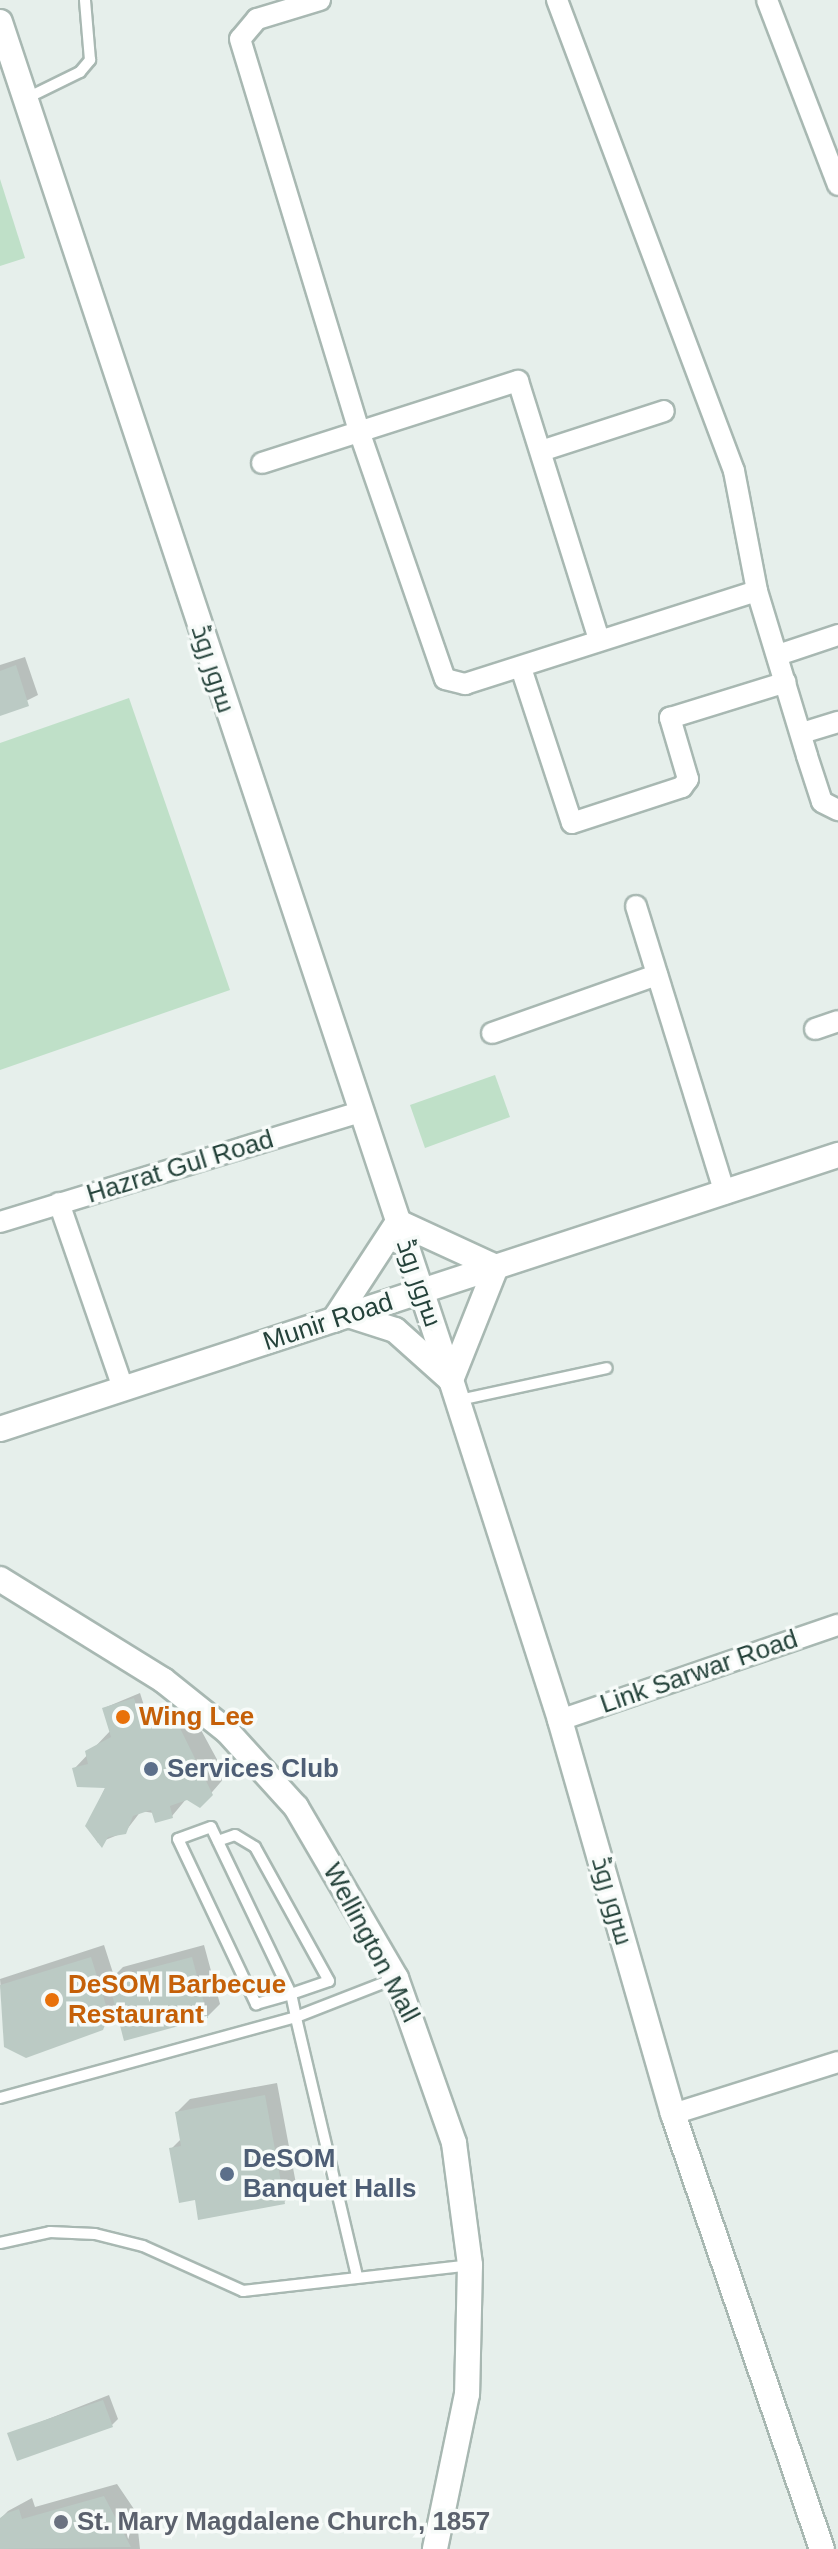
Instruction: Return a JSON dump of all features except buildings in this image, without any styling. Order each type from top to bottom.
[{"type":"street","points":[[320,0],[257,19],[240,39],[359,431],[445,679],[465,684],[757,591]]},
{"type":"street","points":[[557,0],[734,471],[757,591],[822,802],[838,810]]},
{"type":"street","points":[[767,0],[838,185]]},
{"type":"street","name":"سرور روڈ","points":[[0,22],[422,1291],[560,1720],[673,2114],[822,2549]]},
{"type":"street","points":[[262,463],[518,381],[599,640]]},
{"type":"street","points":[[541,451],[664,411]]},
{"type":"street","points":[[778,655],[838,635]]},
{"type":"street","points":[[521,668],[572,823],[682,787],[688,779],[670,718],[786,682]]},
{"type":"street","points":[[802,733],[838,722]]},
{"type":"street","points":[[636,906],[725,1194]]},
{"type":"street","points":[[492,1033],[657,975]]},
{"type":"street","points":[[815,1029],[838,1021]]},
{"type":"street","name":"Hazrat Gul Road","points":[[0,1222],[360,1112]]},
{"type":"street","name":"Munir Road","points":[[0,1429],[838,1155]]},
{"type":"street","points":[[59,1203],[123,1388]]},
{"type":"street","points":[[398,1222],[496,1267],[454,1390],[395,1330],[341,1317],[398,1222]]},
{"type":"street","name":"Wellington Mall","points":[[0,1579],[52,1608],[227,1731],[296,1807],[396,1978],[454,2143],[470,2265],[467,2394],[435,2549]]},
{"type":"street","points":[[0,1599],[52,1608]]},
{"type":"street","name":"Link Sarwar Road","points":[[560,1720],[838,1625]]},
{"type":"street","points":[[673,2114],[838,2062]]},
{"type":"lane","points":[[27,98],[80,72],[90,60],[85,0]]},
{"type":"lane","points":[[454,1390],[607,1368]]},
{"type":"lane","points":[[218,1841],[235,1835],[255,1847],[329,1981],[291,1994],[256,2004],[178,1839],[211,1827],[291,1994],[357,2276]]},
{"type":"lane","points":[[0,2098],[296,2017],[396,1978]]},
{"type":"lane","points":[[0,2243],[50,2232],[95,2234],[143,2246],[243,2291],[470,2265]]},
{"type":"green space","points":[[0,179],[25,258],[0,266]]},
{"type":"green space","points":[[129,698],[230,990],[0,1070],[0,743]]},
{"type":"green space","points":[[495,1075],[510,1117],[425,1148],[410,1105]]},
{"type":"place","name":"Wing Lee","points":[[123,1717]]},
{"type":"place","name":"Services Club","points":[[151,1769]]},
{"type":"place","name":"DeSOM Barbecue Restaurant","points":[[52,2000]]},
{"type":"place","name":"DeSOM Banquet Halls","points":[[227,2174]]},
{"type":"place","name":"St. Mary Magdalene Church, 1857","points":[[61,2522]]}]
